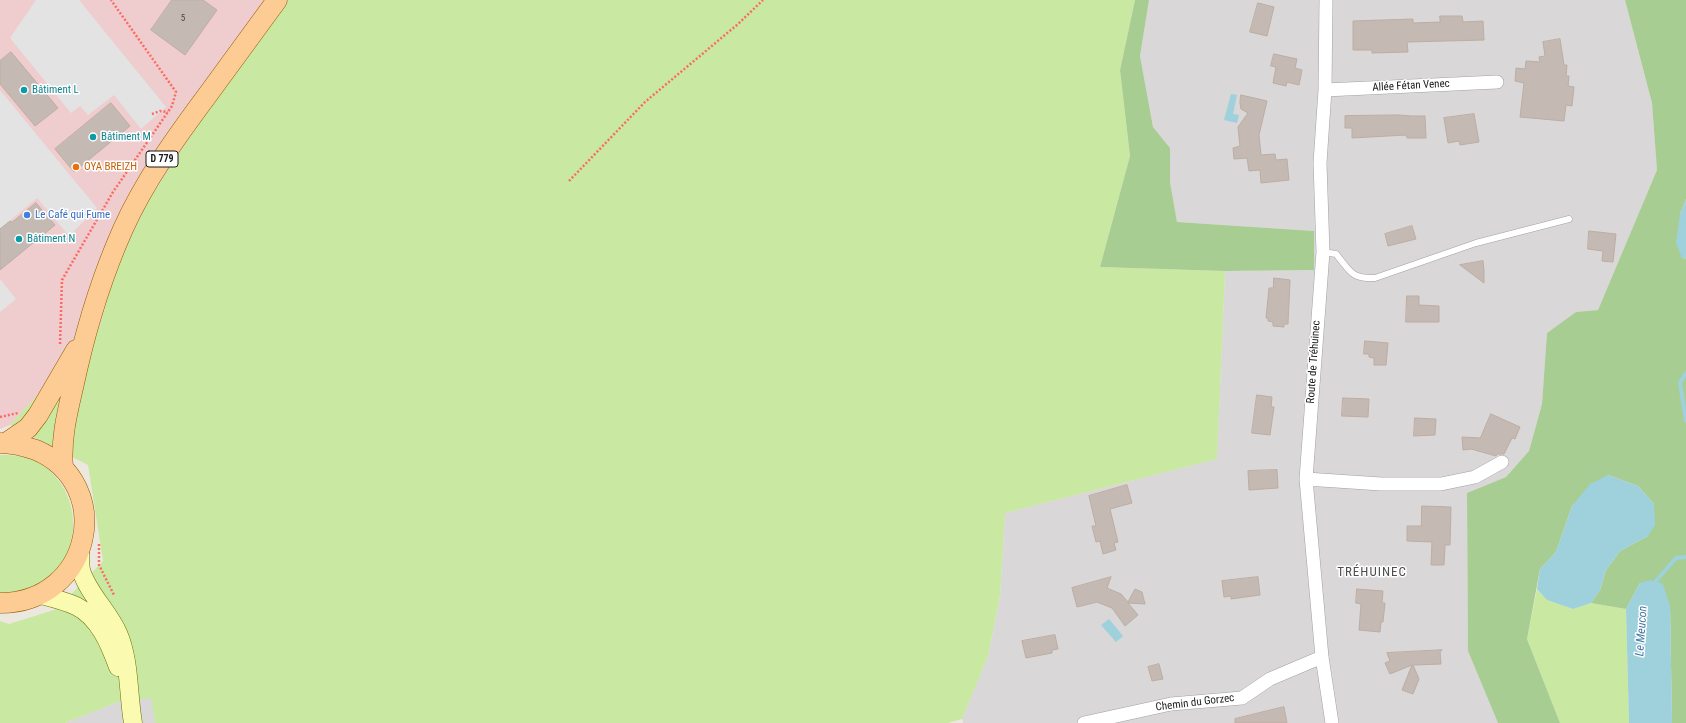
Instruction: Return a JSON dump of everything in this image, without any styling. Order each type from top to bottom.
[{"type":"main road","name":"D 779","points":[[63,468],[61,448],[64,426],[84,339],[101,286],[121,234],[149,180],[176,136],[277,0]]},
{"type":"main road","name":"D 779","points":[[10,444],[28,428],[38,415],[65,353],[84,339]]},
{"type":"main road","points":[[5,606],[40,595],[57,584],[71,569],[80,551],[85,530],[83,508],[76,487],[63,468],[45,454],[10,444]]},
{"type":"main road","points":[[80,551],[81,570],[110,616],[125,652],[133,723]]},
{"type":"main road","points":[[40,595],[78,607],[89,616],[103,633],[112,652],[130,704]]},
{"type":"street","name":"Route de Tréhuinec","points":[[1326,0],[1325,90],[1320,163],[1323,252],[1306,479],[1322,657],[1332,723]]},
{"type":"street","name":"Allée Fétan Venec","points":[[1325,90],[1497,82]]},
{"type":"street","points":[[1306,479],[1381,484],[1441,484],[1475,477],[1502,462]]},
{"type":"street","name":"Chemin du Gorzec","points":[[1084,723],[1170,704],[1242,698],[1270,679],[1322,657]]},
{"type":"lane","points":[[1323,252],[1336,254],[1352,274],[1362,278],[1375,278],[1476,243],[1569,219]]},
{"type":"path","points":[[65,353],[60,344],[62,280],[113,192],[172,106],[176,92],[110,0]]},
{"type":"path","points":[[569,181],[645,102],[738,24],[763,0]]},
{"type":"path","points":[[152,114],[160,111],[168,112]]},
{"type":"path","points":[[0,417],[23,412]]},
{"type":"path","points":[[99,538],[99,565],[116,598]]},
{"type":"shaded area","points":[[0,0],[288,0],[211,105],[113,276],[100,327],[10,425],[0,429]]},
{"type":"shaded area","points":[[36,0],[79,0],[166,107],[141,129],[114,95],[88,115],[80,106],[71,113],[10,38]]},
{"type":"shaded area","points":[[1149,0],[1625,0],[1652,103],[1657,170],[1598,310],[1576,312],[1547,333],[1542,404],[1529,451],[1506,477],[1467,493],[1468,651],[1498,723],[963,723],[962,719],[988,656],[1000,598],[1005,513],[1217,459],[1225,271],[1314,270],[1314,231],[1177,222],[1170,182],[1170,148],[1153,127],[1140,56]]},
{"type":"shaded area","points":[[0,90],[97,208],[69,236],[37,198],[0,229]]},
{"type":"shaded area","points":[[0,279],[16,299],[0,312]]},
{"type":"shaded area","points":[[152,697],[155,723],[65,723],[118,702]]},
{"type":"green space","points":[[288,0],[1135,0],[1120,70],[1130,156],[1100,267],[1225,271],[1217,459],[1005,513],[1000,597],[988,656],[962,719],[948,723],[155,723],[151,698],[118,702],[65,723],[0,723],[0,621],[9,624],[57,609],[103,561],[88,465],[10,425],[100,327],[113,276],[149,199],[211,105]]},
{"type":"green space","points":[[1135,0],[1149,0],[1140,56],[1153,127],[1170,148],[1170,182],[1177,222],[1314,231],[1314,270],[1225,271],[1100,267],[1130,156],[1120,70]]},
{"type":"green space","points":[[1625,0],[1686,0],[1686,199],[1680,214],[1682,258],[1686,259],[1686,723],[1672,723],[1670,606],[1640,583],[1626,609],[1591,603],[1600,590],[1606,570],[1620,551],[1648,536],[1654,504],[1638,486],[1608,475],[1572,506],[1556,552],[1540,569],[1527,639],[1560,723],[1498,723],[1468,651],[1467,493],[1506,477],[1529,451],[1542,404],[1547,333],[1576,312],[1598,310],[1657,170],[1652,103]]},
{"type":"green space","points":[[0,455],[26,458],[41,464],[57,478],[67,495],[72,514],[73,534],[68,552],[58,569],[43,583],[21,593],[0,594]]},
{"type":"green space","points":[[1537,589],[1547,600],[1573,609],[1591,603],[1626,609],[1629,723],[1560,723],[1527,639]]},
{"type":"water","points":[[1231,94],[1237,95],[1233,114],[1239,115],[1237,123],[1224,120]]},
{"type":"water","points":[[1686,199],[1686,259],[1682,258],[1676,243],[1680,214]]},
{"type":"water","points":[[1608,475],[1638,486],[1654,504],[1655,525],[1648,536],[1620,551],[1606,570],[1600,590],[1591,603],[1573,609],[1547,600],[1537,589],[1540,569],[1556,552],[1572,506],[1590,484]]},
{"type":"water","points":[[1650,580],[1663,584],[1670,606],[1672,723],[1629,723],[1626,609],[1640,583]]},
{"type":"water","points":[[1109,619],[1123,636],[1116,642],[1101,625]]},
{"type":"building","points":[[172,0],[203,0],[217,10],[185,55],[151,30]]},
{"type":"building","points":[[1258,3],[1274,7],[1267,36],[1250,32]]},
{"type":"building","points":[[1440,16],[1462,16],[1463,22],[1483,21],[1484,40],[1407,42],[1408,52],[1372,53],[1372,50],[1353,50],[1353,21],[1413,19],[1413,23],[1440,22]]},
{"type":"building","points":[[1560,39],[1564,65],[1567,65],[1566,76],[1569,76],[1568,86],[1574,87],[1572,106],[1566,105],[1564,121],[1520,117],[1524,83],[1515,81],[1516,68],[1525,69],[1526,61],[1540,62],[1539,57],[1545,56],[1543,42]]},
{"type":"building","name":"Bâtiment L","points":[[11,52],[58,108],[35,126],[0,84],[0,61]]},
{"type":"building","points":[[1274,54],[1297,59],[1295,68],[1302,70],[1299,85],[1287,82],[1286,86],[1273,83],[1276,67],[1271,66]]},
{"type":"building","points":[[1241,95],[1267,101],[1259,135],[1261,155],[1275,154],[1276,160],[1287,159],[1289,180],[1261,183],[1260,170],[1249,171],[1247,158],[1234,159],[1233,148],[1240,146],[1238,127],[1248,113],[1241,109]]},
{"type":"building","name":"Bâtiment M","points":[[111,103],[130,126],[74,172],[55,149]]},
{"type":"building","points":[[1474,114],[1479,142],[1460,145],[1459,141],[1448,143],[1444,118]]},
{"type":"building","points":[[1345,116],[1425,116],[1426,138],[1407,138],[1406,135],[1352,138],[1352,128],[1345,128]]},
{"type":"building","name":"Bâtiment N","points":[[36,203],[55,225],[0,270],[0,229],[10,221],[12,222]]},
{"type":"building","points":[[1412,226],[1416,239],[1388,246],[1385,234]]},
{"type":"building","points":[[1589,231],[1616,234],[1613,262],[1602,261],[1603,251],[1588,249]]},
{"type":"building","points":[[1483,261],[1484,283],[1460,265]]},
{"type":"building","points":[[1274,278],[1290,280],[1288,324],[1284,324],[1284,327],[1273,326],[1273,322],[1268,321],[1268,318],[1266,318],[1269,288],[1273,288]]},
{"type":"building","points":[[1407,296],[1419,296],[1419,305],[1439,306],[1439,322],[1406,322]]},
{"type":"building","points":[[1365,341],[1388,343],[1386,365],[1374,365],[1374,358],[1369,357],[1369,354],[1364,354]]},
{"type":"building","points":[[1257,395],[1272,397],[1271,407],[1274,407],[1270,435],[1252,433]]},
{"type":"building","points":[[1343,398],[1369,399],[1368,417],[1342,416]]},
{"type":"building","points":[[1491,414],[1520,427],[1515,439],[1512,438],[1504,454],[1497,454],[1496,456],[1471,449],[1463,450],[1462,437],[1480,438]]},
{"type":"building","points":[[1415,418],[1436,419],[1435,435],[1414,436]]},
{"type":"building","points":[[1277,470],[1278,488],[1249,490],[1248,471]]},
{"type":"building","points":[[1127,485],[1132,503],[1110,509],[1118,542],[1114,543],[1116,550],[1103,554],[1100,541],[1096,542],[1092,526],[1096,526],[1089,496]]},
{"type":"building","points":[[1422,506],[1451,507],[1450,545],[1445,545],[1444,565],[1431,565],[1432,542],[1407,541],[1407,526],[1421,526]]},
{"type":"building","points":[[1111,577],[1107,588],[1121,594],[1128,602],[1135,589],[1142,592],[1145,604],[1128,603],[1138,615],[1125,626],[1112,608],[1097,602],[1077,607],[1072,588]]},
{"type":"building","points":[[1258,577],[1260,595],[1231,599],[1231,596],[1224,597],[1222,581]]},
{"type":"building","points":[[1357,589],[1383,591],[1382,603],[1385,603],[1383,622],[1381,622],[1380,632],[1359,630],[1361,604],[1356,603]]},
{"type":"building","points":[[1055,635],[1058,649],[1052,650],[1052,653],[1026,658],[1022,641]]},
{"type":"building","points":[[1442,650],[1440,652],[1441,664],[1413,665],[1419,679],[1413,694],[1402,690],[1412,665],[1390,674],[1385,663],[1390,661],[1387,653]]},
{"type":"building","points":[[1159,664],[1163,679],[1152,681],[1148,667]]},
{"type":"building","points":[[1284,707],[1287,723],[1235,723],[1235,719]]},
{"type":"waterway","name":"Le Meucon","points":[[1686,373],[1680,383],[1686,421]]},
{"type":"waterway","name":"Le Meucon","points":[[1656,586],[1656,581],[1676,558],[1686,557]]},
{"type":"place","name":"Bâtiment L","points":[[24,90]]},
{"type":"place","name":"Bâtiment M","points":[[93,137]]},
{"type":"place","name":"OYA BREIZH","points":[[76,167]]},
{"type":"place","name":"Le Café qui Fume","points":[[27,215]]},
{"type":"place","name":"Bâtiment N","points":[[19,239]]},
{"type":"district","name":"TRÉHUINEC","points":[[1372,573]]}]
